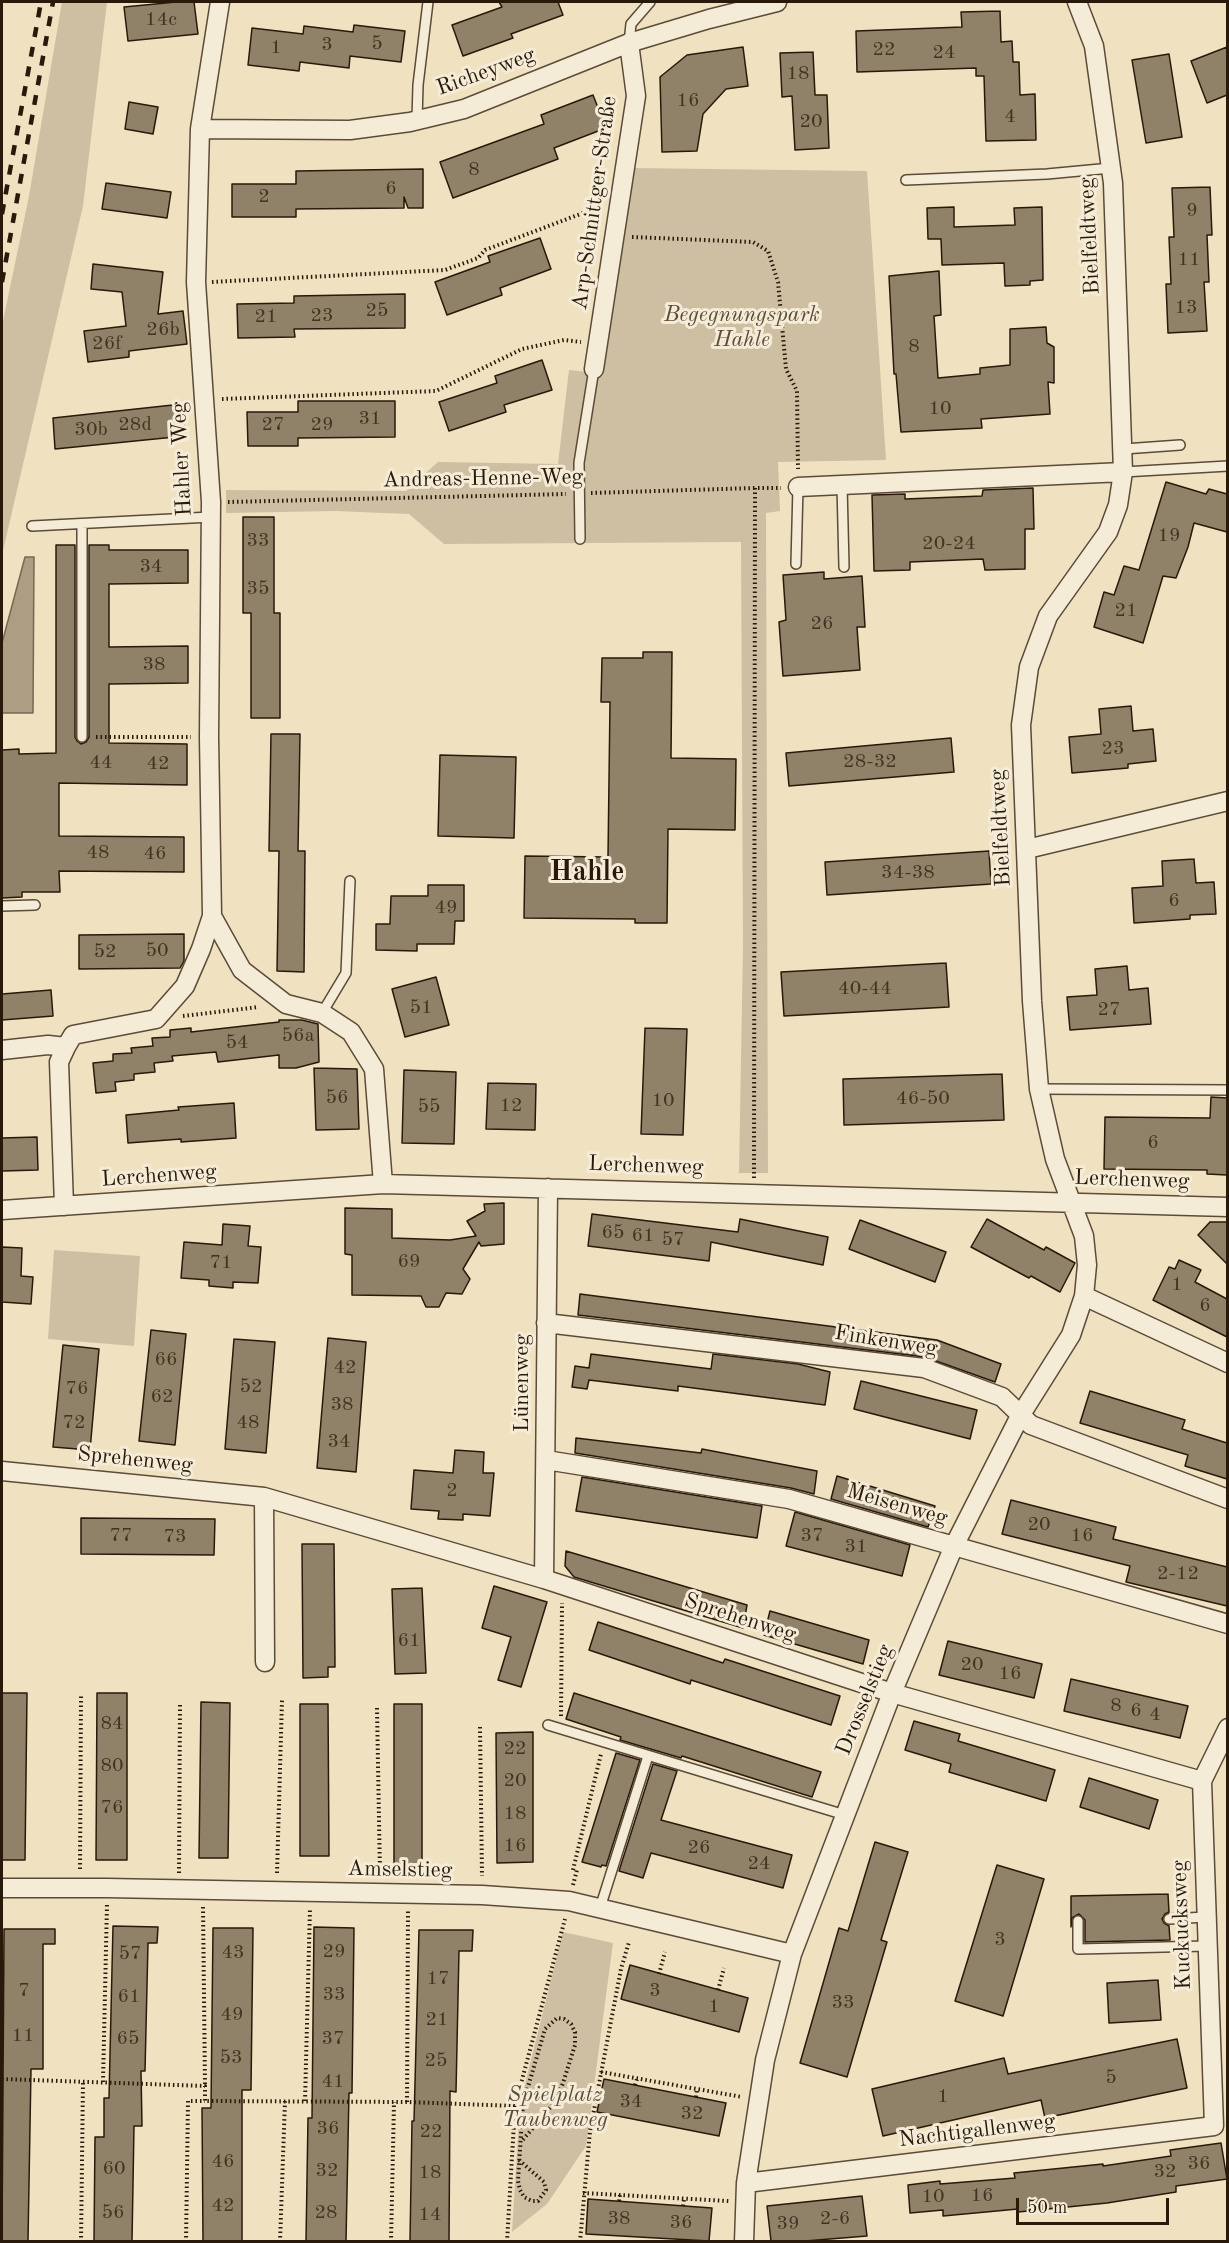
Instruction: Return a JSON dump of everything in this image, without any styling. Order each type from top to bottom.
[{"type":"street","name":"Hahler Weg","points":[[156,1019],[185,986],[212,916],[209,737],[211,509],[196,282],[200,129],[220,2]]},
{"type":"street","name":"Richeyweg","points":[[200,129],[350,130],[417,120],[464,109],[629,43],[741,6],[777,2]]},
{"type":"street","name":"Bielfeldtweg","points":[[1071,1202],[1055,1159],[1039,1089],[1032,1001],[1021,725],[1029,667],[1048,616],[1108,532],[1118,504],[1123,472],[1124,449],[1111,168],[1094,46],[1077,2]]},
{"type":"street","name":"Arp-Schnittger-Straße","points":[[594,369],[636,96],[629,43]]},
{"type":"street","points":[[798,487],[1123,472]]},
{"type":"street","points":[[1027,849],[1227,801]]},
{"type":"street","name":"Hahler Weg","points":[[212,916],[242,970],[286,1004],[322,1013],[351,1032],[374,1069],[383,1184]]},
{"type":"street","points":[[64,1206],[59,1062],[66,1047],[74,1035],[156,1019]]},
{"type":"street","points":[[2,1050],[48,1046],[66,1047]]},
{"type":"street","name":"Lerchenweg","points":[[2,1210],[383,1184],[1227,1207]]},
{"type":"street","name":"Lünenweg","points":[[544,1579],[548,1188]]},
{"type":"street","name":"Drosselstieg","points":[[744,2241],[746,2182],[765,2060],[792,1954],[892,1693],[954,1546],[1020,1416],[1071,1335],[1084,1296],[1087,1265],[1084,1236],[1071,1202]]},
{"type":"street","points":[[1084,1296],[1227,1363]]},
{"type":"street","name":"Finkenweg","points":[[546,1323],[924,1368],[1002,1397],[1031,1425],[1227,1499]]},
{"type":"street","name":"Meisenweg","points":[[546,1460],[789,1499],[1227,1624]]},
{"type":"street","name":"Sprehenweg","points":[[2,1471],[264,1497],[544,1579],[892,1693],[1202,1781]]},
{"type":"street","points":[[264,1497],[265,1662]]},
{"type":"street","name":"Kuckucksweg","points":[[1214,2126],[1202,1781],[1227,1728]]},
{"type":"street","name":"Amselstieg","points":[[2,1888],[482,1895],[569,1901],[792,1954]]},
{"type":"street","name":"Nachtigallenweg","points":[[746,2182],[1214,2126]]},
{"type":"lane","points":[[417,120],[418,86],[428,2]]},
{"type":"lane","points":[[629,43],[631,24],[650,2]]},
{"type":"lane","points":[[906,180],[1047,174],[1111,168]]},
{"type":"lane","points":[[580,539],[579,463],[594,369]]},
{"type":"lane","points":[[1124,449],[1180,445]]},
{"type":"lane","points":[[1123,472],[1227,466]]},
{"type":"lane","points":[[842,485],[844,567]]},
{"type":"lane","points":[[796,564],[798,487]]},
{"type":"lane","points":[[32,526],[82,524],[211,509]]},
{"type":"lane","points":[[82,524],[82,737]]},
{"type":"lane","points":[[322,1013],[346,973],[350,881]]},
{"type":"lane","points":[[2,906],[35,905]]},
{"type":"lane","points":[[1039,1089],[1227,1090]]},
{"type":"lane","points":[[548,1725],[845,1815]]},
{"type":"lane","points":[[600,1908],[648,1756]]},
{"type":"lane","points":[[1169,1919],[1206,1917]]},
{"type":"lane","points":[[1078,1921],[1078,1949],[1207,1946]]},
{"type":"path","points":[[196,282],[445,270],[478,258],[485,250],[584,213],[618,216]]},
{"type":"path","points":[[614,237],[753,242],[768,251],[778,282],[786,369],[797,391],[798,487]]},
{"type":"path","points":[[203,399],[436,391],[522,349],[564,340],[598,344]]},
{"type":"path","name":"Andreas-Henne-Weg","points":[[211,509],[580,493],[798,487]]},
{"type":"path","points":[[754,1193],[755,488]]},
{"type":"path","points":[[82,737],[209,737]]},
{"type":"path","points":[[156,1019],[286,1004]]},
{"type":"path","points":[[561,1728],[563,1585]]},
{"type":"path","points":[[79,1888],[81,1696]]},
{"type":"path","points":[[276,1892],[282,1700]]},
{"type":"path","points":[[179,1890],[180,1702]]},
{"type":"path","points":[[377,1708],[380,1893]]},
{"type":"path","points":[[480,1727],[482,1895]]},
{"type":"path","points":[[573,1870],[604,1743]]},
{"type":"path","points":[[103,2082],[107,1888]]},
{"type":"path","points":[[203,1890],[205,2101]]},
{"type":"path","points":[[305,2101],[310,1892]]},
{"type":"path","points":[[407,2102],[408,1894]]},
{"type":"path","points":[[507,2241],[515,2106],[569,1901]]},
{"type":"path","points":[[580,2241],[590,2130],[629,1942]]},
{"type":"path","points":[[659,1974],[665,1952]]},
{"type":"path","points":[[718,1990],[724,1968]]},
{"type":"path","points":[[519,2160],[544,2182],[546,2190],[538,2200],[532,2201],[524,2197],[518,2181],[519,2160],[521,2142],[523,2104],[545,2030],[557,2018],[564,2019],[571,2024],[575,2032],[575,2045],[563,2083],[554,2103],[521,2142]]},
{"type":"path","points":[[601,2072],[759,2100]]},
{"type":"path","points":[[2,2079],[205,2086]]},
{"type":"path","points":[[635,2085],[637,2079]]},
{"type":"path","points":[[81,2241],[83,2081]]},
{"type":"path","points":[[696,2097],[697,2089]]},
{"type":"path","points":[[186,2241],[188,2101],[407,2102],[515,2106]]},
{"type":"path","points":[[280,2241],[285,2101]]},
{"type":"path","points":[[391,2241],[394,2102]]},
{"type":"path","points":[[583,2193],[745,2202]]},
{"type":"path","points":[[619,2201],[620,2195]]},
{"type":"path","points":[[683,2206],[684,2199]]},
{"type":"green space","points":[[62,2],[107,2],[83,206],[2,555],[2,326],[29,196]]},
{"type":"green space","name":"Begegnungspark Hahle","points":[[632,168],[867,171],[886,460],[778,462],[780,511],[766,513],[768,1173],[739,1173],[743,945],[741,542],[444,544],[409,514],[335,511],[226,513],[226,490],[406,491],[438,462],[558,464],[569,370],[598,373]]},
{"type":"green space","points":[[54,1250],[140,1256],[134,1346],[48,1339]]},
{"type":"green space","name":"Spielplatz Taubenweg","points":[[563,1932],[613,1943],[586,2146],[547,2204],[512,2232],[520,2104]]},
{"type":"shaded area","points":[[25,557],[34,557],[33,713],[2,713],[2,643]]},
{"type":"building","points":[[194,2],[198,34],[128,41],[124,7]]},
{"type":"building","points":[[499,2],[558,2],[563,15],[511,34],[513,38],[463,56],[452,25],[502,7]]},
{"type":"building","points":[[1000,11],[1001,42],[1012,41],[1013,62],[1019,62],[1020,95],[1035,94],[1036,140],[986,141],[984,76],[976,76],[976,68],[857,72],[856,31],[962,27],[961,12]]},
{"type":"building","points":[[354,25],[405,31],[401,62],[350,56],[349,68],[300,62],[299,71],[248,65],[252,28],[303,34],[304,26],[353,32]]},
{"type":"building","points":[[743,47],[748,86],[726,89],[703,114],[697,151],[662,152],[660,77],[687,55]]},
{"type":"building","points":[[1227,47],[1227,95],[1207,103],[1191,61]]},
{"type":"building","points":[[813,52],[815,95],[827,95],[829,148],[795,150],[792,96],[782,97],[780,53]]},
{"type":"building","points":[[1169,54],[1182,137],[1146,143],[1132,60]]},
{"type":"building","points":[[593,95],[606,128],[554,148],[558,159],[453,198],[440,162],[544,124],[541,115]]},
{"type":"building","points":[[129,102],[158,107],[153,134],[125,129]]},
{"type":"building","points":[[423,169],[423,208],[408,208],[404,197],[404,208],[296,209],[296,217],[232,217],[232,184],[296,184],[296,171]]},
{"type":"building","points":[[106,183],[171,192],[167,218],[102,209]]},
{"type":"building","points":[[1210,187],[1212,235],[1207,235],[1209,282],[1204,282],[1207,331],[1168,333],[1166,284],[1171,284],[1169,237],[1174,237],[1172,188]]},
{"type":"building","points":[[954,207],[954,227],[1015,225],[1014,208],[1042,207],[1043,280],[1030,281],[1030,285],[1005,286],[1004,263],[942,265],[941,239],[928,239],[927,208]]},
{"type":"building","points":[[540,238],[551,269],[500,288],[502,295],[447,315],[435,282],[490,262],[488,256]]},
{"type":"building","points":[[93,264],[163,272],[158,314],[183,311],[187,344],[129,351],[129,357],[88,362],[84,331],[126,326],[122,292],[91,289]]},
{"type":"building","points":[[939,271],[941,315],[934,316],[938,378],[980,374],[980,368],[1010,365],[1010,329],[1046,327],[1047,343],[1054,347],[1054,383],[1048,382],[1050,414],[981,419],[982,428],[901,432],[896,374],[894,374],[889,276]]},
{"type":"building","points":[[405,294],[405,328],[294,329],[295,337],[238,338],[237,304],[294,303],[294,296]]},
{"type":"building","points":[[542,360],[552,390],[504,405],[506,412],[449,431],[439,402],[497,383],[495,376]]},
{"type":"building","points":[[298,401],[395,401],[395,437],[298,438],[298,446],[248,446],[247,412],[298,412]]},
{"type":"building","points":[[182,404],[185,436],[55,449],[53,418]]},
{"type":"building","points":[[1166,482],[1206,494],[1209,489],[1227,494],[1227,532],[1194,523],[1176,578],[1163,576],[1143,643],[1094,627],[1104,592],[1114,595],[1124,566],[1139,570]]},
{"type":"building","points":[[1033,488],[1034,529],[1025,529],[1025,569],[985,570],[983,559],[910,562],[910,570],[874,571],[872,495],[905,494],[905,499],[982,496],[983,490]]},
{"type":"building","points":[[243,517],[274,517],[274,613],[280,613],[280,718],[251,718],[251,613],[243,613]]},
{"type":"building","points":[[56,545],[75,545],[75,737],[81,744],[89,737],[89,545],[109,545],[109,550],[188,550],[188,583],[109,584],[109,647],[188,646],[188,683],[109,684],[109,743],[187,744],[187,785],[59,783],[59,836],[184,837],[184,872],[59,871],[60,892],[22,892],[22,897],[2,898],[2,750],[19,749],[19,754],[56,753]]},
{"type":"building","points":[[824,572],[824,579],[862,576],[865,627],[857,627],[860,670],[783,676],[779,622],[786,620],[783,575]]},
{"type":"building","points":[[643,652],[672,652],[671,758],[736,759],[735,830],[668,829],[667,923],[635,923],[635,919],[524,918],[525,856],[608,857],[610,702],[601,702],[602,658],[643,658]]},
{"type":"building","points":[[1131,706],[1133,731],[1153,729],[1156,761],[1128,764],[1128,768],[1072,773],[1069,737],[1101,734],[1099,709]]},
{"type":"building","points":[[271,734],[300,734],[298,851],[305,851],[304,972],[277,971],[279,851],[269,851]]},
{"type":"building","points":[[951,738],[954,772],[789,786],[786,753]]},
{"type":"building","points":[[440,755],[516,757],[514,838],[438,836]]},
{"type":"building","points":[[989,851],[991,884],[827,895],[825,862]]},
{"type":"building","points":[[1194,859],[1196,883],[1214,882],[1216,914],[1190,915],[1190,919],[1134,923],[1132,888],[1163,886],[1162,861]]},
{"type":"building","points":[[428,885],[464,885],[464,921],[455,921],[454,944],[417,944],[417,951],[376,950],[376,924],[390,924],[391,896],[428,896]]},
{"type":"building","points":[[184,934],[184,961],[180,968],[79,969],[79,935]]},
{"type":"building","points":[[946,963],[949,1007],[784,1016],[781,972]]},
{"type":"building","points":[[1127,966],[1129,990],[1148,988],[1151,1024],[1070,1030],[1067,997],[1097,995],[1095,969]]},
{"type":"building","points":[[436,977],[449,1025],[405,1037],[392,989]]},
{"type":"building","points":[[51,990],[53,1016],[2,1020],[2,994]]},
{"type":"building","points":[[279,1020],[302,1020],[318,1024],[319,1062],[296,1068],[279,1068],[279,1055],[218,1062],[216,1052],[172,1056],[173,1061],[154,1063],[155,1072],[134,1074],[134,1080],[115,1082],[116,1091],[96,1093],[93,1063],[113,1061],[113,1054],[132,1053],[131,1048],[153,1046],[152,1038],[170,1037],[170,1030],[191,1028],[191,1032],[279,1022]]},
{"type":"building","points":[[645,1028],[687,1029],[683,1135],[641,1134]]},
{"type":"building","points":[[314,1068],[357,1069],[359,1129],[316,1130]]},
{"type":"building","points":[[404,1070],[456,1072],[454,1144],[402,1143]]},
{"type":"building","points":[[1002,1074],[1004,1120],[844,1125],[843,1079]]},
{"type":"building","points":[[488,1083],[536,1084],[535,1130],[486,1129]]},
{"type":"building","points":[[1211,1097],[1227,1098],[1227,1175],[1207,1174],[1207,1170],[1104,1169],[1105,1117],[1210,1118]]},
{"type":"building","points":[[234,1103],[236,1138],[128,1143],[126,1115],[179,1110],[178,1107]]},
{"type":"building","points":[[37,1137],[38,1170],[2,1171],[2,1138]]},
{"type":"building","points":[[504,1203],[504,1244],[481,1246],[479,1242],[463,1269],[470,1279],[462,1294],[446,1293],[439,1307],[426,1307],[421,1296],[352,1295],[352,1255],[345,1254],[345,1208],[392,1209],[392,1238],[450,1240],[476,1236],[467,1221],[485,1211],[484,1204]]},
{"type":"building","points":[[592,1214],[738,1232],[740,1219],[828,1237],[823,1265],[711,1242],[709,1261],[588,1246]]},
{"type":"building","points":[[987,1219],[1044,1250],[1046,1247],[1075,1263],[1060,1292],[971,1247]]},
{"type":"building","points":[[860,1220],[946,1252],[935,1282],[849,1249]]},
{"type":"building","points":[[1210,1222],[1227,1222],[1227,1264],[1198,1235]]},
{"type":"building","points":[[223,1224],[250,1226],[248,1246],[261,1247],[258,1283],[233,1282],[233,1288],[209,1286],[209,1280],[181,1278],[184,1242],[222,1245]]},
{"type":"building","points":[[2,1247],[22,1248],[21,1276],[33,1277],[31,1304],[2,1302]]},
{"type":"building","points":[[1179,1260],[1201,1270],[1195,1282],[1227,1299],[1227,1337],[1153,1300],[1169,1267],[1175,1269]]},
{"type":"building","points":[[580,1294],[937,1340],[1001,1364],[995,1382],[925,1357],[578,1315]]},
{"type":"building","points":[[151,1330],[186,1334],[175,1445],[139,1441]]},
{"type":"building","points":[[328,1338],[366,1342],[356,1472],[317,1468]]},
{"type":"building","points":[[234,1339],[275,1342],[266,1453],[225,1449]]},
{"type":"building","points":[[63,1345],[99,1349],[90,1450],[53,1447]]},
{"type":"building","points":[[591,1354],[711,1369],[713,1354],[798,1364],[830,1372],[825,1405],[678,1386],[678,1391],[589,1380],[587,1389],[572,1387],[575,1366],[589,1368]]},
{"type":"building","points":[[861,1381],[977,1410],[970,1439],[854,1409]]},
{"type":"building","points":[[1090,1391],[1185,1420],[1182,1429],[1227,1443],[1227,1479],[1185,1466],[1188,1455],[1080,1423]]},
{"type":"building","points":[[576,1438],[701,1453],[702,1449],[817,1471],[814,1494],[791,1488],[575,1453]]},
{"type":"building","points":[[455,1450],[484,1452],[483,1473],[494,1473],[490,1516],[463,1514],[463,1520],[438,1519],[439,1511],[411,1509],[414,1470],[453,1473]]},
{"type":"building","points":[[837,1476],[935,1506],[928,1527],[831,1499]]},
{"type":"building","points":[[582,1477],[762,1506],[757,1538],[576,1511]]},
{"type":"building","points":[[1011,1500],[1116,1527],[1113,1539],[1227,1567],[1227,1606],[1126,1582],[1130,1566],[1002,1534]]},
{"type":"building","points":[[795,1512],[910,1545],[902,1576],[786,1546]]},
{"type":"building","points":[[81,1518],[215,1519],[214,1555],[81,1554]]},
{"type":"building","points":[[302,1544],[334,1544],[335,1667],[328,1667],[328,1677],[303,1678]]},
{"type":"building","points":[[566,1551],[747,1605],[743,1628],[574,1577],[565,1566]]},
{"type":"building","points":[[494,1586],[547,1602],[521,1687],[498,1680],[511,1637],[482,1628]]},
{"type":"building","points":[[422,1588],[426,1673],[395,1674],[392,1589]]},
{"type":"building","points":[[770,1611],[869,1640],[863,1664],[764,1635]]},
{"type":"building","points":[[598,1622],[723,1663],[725,1659],[840,1696],[831,1725],[691,1680],[690,1684],[589,1650]]},
{"type":"building","points":[[948,1641],[1042,1664],[1034,1698],[939,1675]]},
{"type":"building","points":[[1071,1679],[1188,1706],[1180,1738],[1064,1711]]},
{"type":"building","points":[[2,1693],[27,1693],[25,1860],[2,1860]]},
{"type":"building","points":[[97,1693],[127,1693],[127,1860],[96,1860]]},
{"type":"building","points":[[574,1693],[821,1772],[812,1797],[682,1756],[681,1758],[620,1740],[621,1737],[566,1719]]},
{"type":"building","points":[[201,1702],[230,1703],[228,1858],[199,1858]]},
{"type":"building","points":[[300,1704],[328,1704],[329,1856],[300,1856]]},
{"type":"building","points":[[394,1704],[422,1704],[422,1867],[394,1867]]},
{"type":"building","points":[[914,1721],[960,1734],[958,1741],[1055,1770],[1046,1801],[949,1772],[951,1764],[905,1750]]},
{"type":"building","points":[[533,1732],[533,1862],[497,1863],[496,1733]]},
{"type":"building","points":[[616,1753],[640,1760],[606,1866],[601,1867],[582,1862]]},
{"type":"building","points":[[653,1764],[677,1771],[661,1820],[792,1855],[783,1888],[651,1853],[643,1878],[619,1871]]},
{"type":"building","points":[[1089,1778],[1158,1800],[1149,1829],[1080,1807]]},
{"type":"building","points":[[875,1842],[908,1852],[881,1940],[887,1942],[847,2077],[800,2063],[839,1928],[848,1931]]},
{"type":"building","points":[[997,1865],[1044,1879],[1003,2016],[955,2001]]},
{"type":"building","points":[[1168,1894],[1169,1912],[1162,1919],[1169,1926],[1170,1940],[1085,1942],[1085,1920],[1079,1914],[1072,1918],[1071,1927],[1071,1896]]},
{"type":"building","points":[[113,1926],[158,1927],[157,1943],[148,1943],[145,2071],[141,2071],[142,2126],[134,2126],[132,2241],[94,2241],[95,2137],[104,2137],[104,2098],[109,2098]]},
{"type":"building","points":[[314,1927],[354,1928],[352,2093],[349,2093],[346,2241],[306,2241],[308,2118],[312,2118]]},
{"type":"building","points":[[213,1928],[253,1928],[251,2090],[242,2090],[242,2241],[203,2241],[202,2108],[211,2108]]},
{"type":"building","points":[[4,1929],[55,1929],[55,1944],[43,1944],[43,2069],[31,2069],[28,2241],[2,2241]]},
{"type":"building","points":[[419,1930],[473,1930],[472,1951],[459,1951],[456,2092],[450,2091],[449,2241],[410,2241]]},
{"type":"building","points":[[630,1965],[748,1998],[739,2032],[621,1999]]},
{"type":"building","points":[[1158,1980],[1161,2020],[1109,2023],[1107,1983]]},
{"type":"building","points":[[1177,2039],[1187,2088],[1045,2118],[1041,2100],[883,2136],[872,2089],[1004,2058],[1008,2074]]},
{"type":"building","points":[[604,2079],[726,2103],[719,2136],[597,2112]]},
{"type":"building","points":[[1221,2143],[1227,2179],[1176,2186],[1176,2192],[1107,2203],[1018,2212],[1018,2209],[943,2216],[943,2210],[910,2213],[908,2185],[940,2181],[940,2184],[1015,2178],[1014,2173],[1103,2164],[1103,2166],[1171,2156],[1170,2150]]},
{"type":"building","points":[[862,2196],[867,2236],[771,2241],[767,2206]]},
{"type":"building","points":[[588,2199],[712,2208],[709,2241],[586,2234]]},
{"type":"railway","points":[[2,214],[41,2]]},
{"type":"railway","points":[[2,282],[53,2]]},
{"type":"district","name":"Hahle","points":[[587,873]]}]
